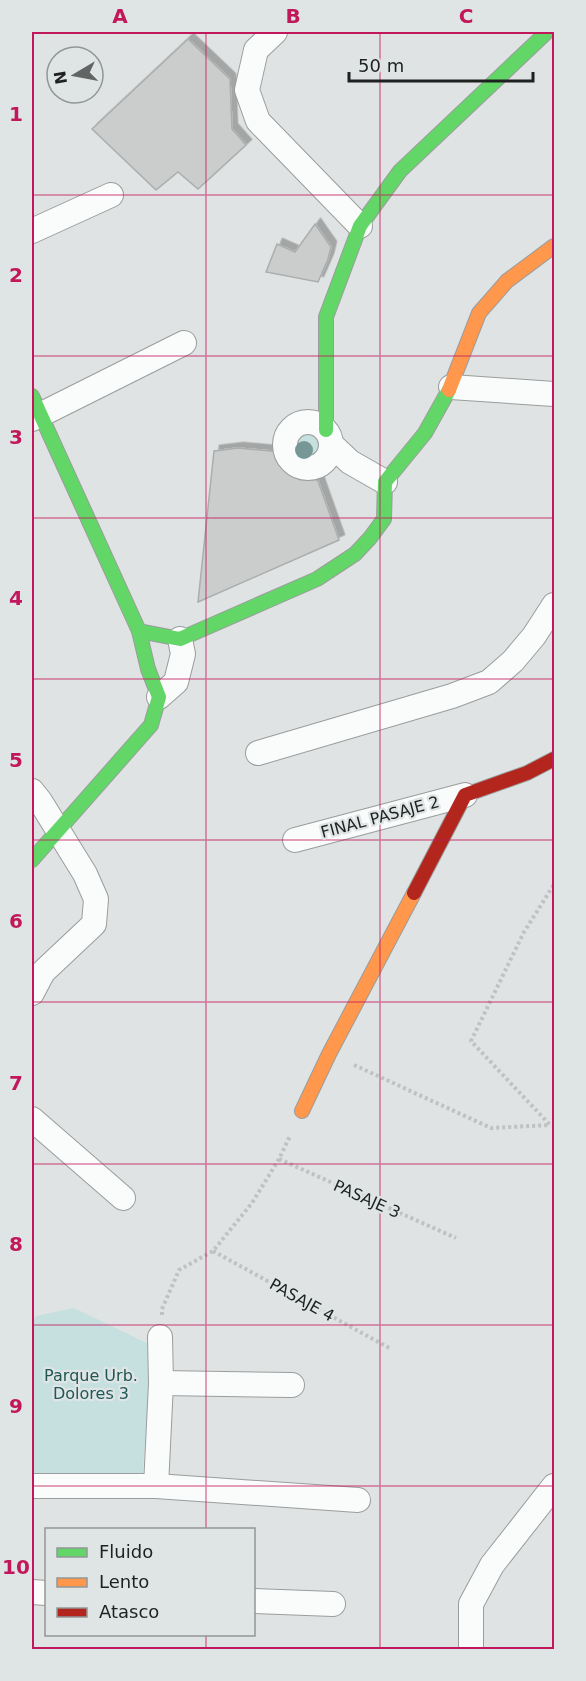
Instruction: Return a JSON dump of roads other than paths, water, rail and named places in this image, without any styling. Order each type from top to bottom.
[{"type":"street","points":[[275,32],[256,50],[247,90],[258,121],[360,226]]},
{"type":"street","points":[[385,482],[351,462],[329,437],[326,317],[360,226],[400,171],[547,32]]},
{"type":"street","points":[[32,231],[111,195]]},
{"type":"street","points":[[139,631],[180,639],[317,579],[356,554],[384,519],[385,482],[426,433],[451,387],[479,313],[507,281],[555,246]]},
{"type":"street","points":[[159,697],[148,669],[139,631],[34,410],[184,343]]},
{"type":"street","points":[[451,387],[555,394]]},
{"type":"street","points":[[258,753],[452,696],[489,682],[513,662],[555,605]]},
{"type":"street","points":[[32,860],[151,725],[159,697],[176,682],[183,654],[180,639]]},
{"type":"street","points":[[302,1111],[328,1054],[465,795],[527,773],[555,759]]},
{"type":"street","points":[[32,791],[85,874],[96,899],[94,924],[43,972],[32,993]]},
{"type":"street","name":"FINAL PASAJE 2","points":[[295,840],[465,795]]},
{"type":"street","points":[[32,1119],[123,1198]]},
{"type":"street","points":[[156,1486],[161,1383],[160,1337]]},
{"type":"street","points":[[161,1383],[292,1385]]},
{"type":"street","points":[[32,1486],[156,1486],[358,1500]]},
{"type":"street","points":[[471,1650],[471,1604],[492,1565],[555,1486]]},
{"type":"street","points":[[255,1600],[333,1604]]},
{"type":"park label","name":"Parque Urb. Dolores 3","points":[[91,1384]]}]
